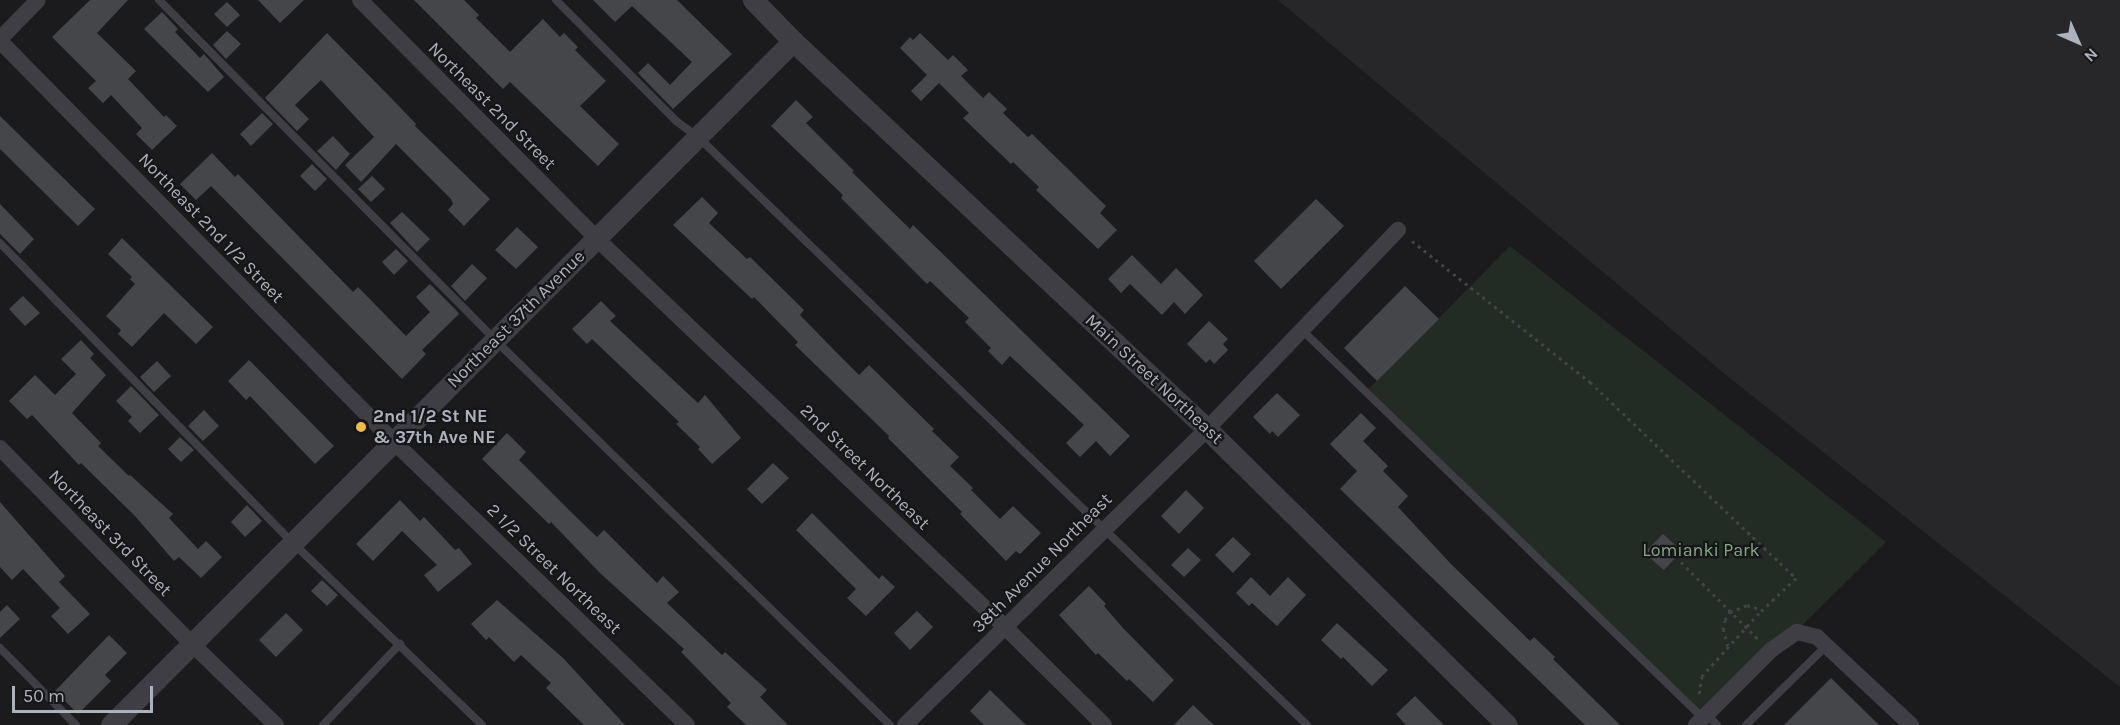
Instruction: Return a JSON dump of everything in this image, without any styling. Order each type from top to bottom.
[{"type":"street","points":[[0,40],[38,0]]},
{"type":"street","name":"Northeast 2nd Street","points":[[360,0],[597,238]]},
{"type":"street","name":"Main Street Northeast","points":[[753,0],[793,42],[1207,429],[1507,725]]},
{"type":"street","name":"Northeast 2nd 1/2 Street","points":[[0,40],[394,442]]},
{"type":"street","name":"Northeast 37th Avenue","points":[[111,725],[793,42]]},
{"type":"street","name":"38th Avenue Northeast","points":[[905,725],[1207,429],[1398,230]]},
{"type":"street","name":"2nd Street Northeast","points":[[597,238],[1005,627],[1104,725]]},
{"type":"street","name":"2 1/2 Street Northeast","points":[[394,442],[687,725]]},
{"type":"street","name":"Northeast 3rd Street","points":[[0,448],[192,644],[276,725]]},
{"type":"street","points":[[1706,721],[1771,650],[1797,632],[1817,637],[1911,725]]},
{"type":"lane","points":[[159,0],[495,340],[890,725]]},
{"type":"lane","points":[[556,0],[676,121],[699,138],[1307,725]]},
{"type":"lane","points":[[0,243],[293,543],[482,725]]},
{"type":"lane","points":[[1302,330],[1706,721]]},
{"type":"lane","points":[[323,725],[400,644]]},
{"type":"lane","points":[[1746,725],[1826,646]]},
{"type":"lane","points":[[0,648],[76,725]]},
{"type":"path","points":[[1398,230],[1590,382],[1796,578],[1746,627],[1702,676],[1702,691],[1689,704]]},
{"type":"path","points":[[1681,562],[1764,645]]},
{"type":"path","points":[[1728,646],[1723,630],[1730,612],[1747,605],[1764,610]]},
{"type":"shaded area","points":[[1278,0],[2120,0],[2120,687],[1726,375]]},
{"type":"green space","name":"Lomianki Park","points":[[1510,246],[1886,542],[1704,723],[1369,389]]},
{"type":"building","points":[[90,0],[128,0],[97,33],[136,71],[128,79],[164,117],[166,115],[177,126],[152,150],[136,134],[142,128],[111,95],[103,103],[88,88],[96,81],[52,37]]},
{"type":"building","points":[[258,0],[304,0],[280,23]]},
{"type":"building","points":[[414,0],[464,0],[479,15],[476,18],[510,52],[543,19],[560,37],[564,33],[578,47],[575,50],[606,81],[580,106],[619,144],[598,166],[510,82],[503,89]]},
{"type":"building","points":[[593,0],[677,0],[732,54],[673,109],[638,73],[648,63],[670,85],[692,62],[632,6],[615,22]]},
{"type":"building","points":[[227,2],[240,15],[227,27],[214,14]]},
{"type":"building","points":[[162,12],[178,29],[175,32],[200,58],[204,54],[224,77],[208,92],[144,29]]},
{"type":"building","points":[[227,31],[241,44],[226,59],[213,45]]},
{"type":"building","points":[[327,33],[416,124],[415,126],[490,199],[464,226],[448,210],[453,204],[451,199],[396,144],[361,182],[345,165],[374,137],[321,80],[295,105],[309,119],[297,131],[265,98]]},
{"type":"building","points":[[920,33],[948,60],[953,55],[968,70],[961,76],[983,98],[989,92],[1007,109],[1003,113],[1028,137],[1032,134],[1106,206],[1100,213],[1117,230],[1098,249],[1036,190],[1039,187],[963,118],[969,113],[939,83],[921,101],[911,91],[927,75],[900,48],[910,37],[913,40]]},
{"type":"building","points":[[796,100],[813,117],[806,123],[854,171],[852,172],[910,229],[913,225],[1130,436],[1110,456],[1096,441],[1080,457],[1066,443],[1084,425],[1010,356],[1002,365],[988,351],[991,348],[965,322],[969,318],[930,281],[927,284],[841,198],[843,195],[771,126]]},
{"type":"building","points":[[262,113],[273,124],[251,146],[240,134]]},
{"type":"building","points":[[0,116],[95,209],[78,226],[0,149]]},
{"type":"building","points":[[333,136],[350,154],[336,170],[317,151]]},
{"type":"building","points":[[212,153],[235,177],[238,174],[353,292],[358,287],[406,336],[430,312],[416,297],[430,284],[456,310],[459,314],[422,350],[426,354],[402,379],[211,186],[196,200],[180,184]]},
{"type":"building","points":[[312,164],[327,179],[315,191],[300,176]]},
{"type":"building","points":[[372,176],[385,189],[371,202],[358,189]]},
{"type":"building","points":[[702,197],[718,213],[709,223],[747,259],[750,257],[804,310],[800,315],[859,375],[869,365],[934,429],[932,431],[959,457],[950,466],[1000,519],[1013,506],[1041,533],[1020,554],[1016,551],[1006,561],[960,514],[962,512],[888,438],[889,436],[795,345],[798,342],[754,297],[752,299],[673,225]]},
{"type":"building","points":[[1316,199],[1344,226],[1281,289],[1254,261]]},
{"type":"building","points":[[0,204],[34,239],[20,254],[0,234]]},
{"type":"building","points":[[402,212],[430,239],[417,252],[390,223]]},
{"type":"building","points":[[517,227],[538,247],[516,269],[495,250]]},
{"type":"building","points":[[122,238],[213,327],[196,344],[164,313],[132,347],[118,334],[121,330],[106,316],[135,284],[130,279],[132,277],[108,254]]},
{"type":"building","points":[[396,249],[408,261],[394,275],[382,262]]},
{"type":"building","points":[[1132,255],[1161,284],[1176,268],[1203,295],[1185,314],[1174,302],[1162,315],[1130,284],[1121,293],[1108,279]]},
{"type":"building","points":[[472,264],[487,278],[465,301],[451,286]]},
{"type":"building","points":[[1405,286],[1439,319],[1377,381],[1344,348]]},
{"type":"building","points":[[23,296],[40,313],[25,326],[9,309]]},
{"type":"building","points":[[601,301],[616,316],[610,321],[698,403],[705,395],[741,438],[712,464],[698,449],[700,447],[676,424],[679,422],[592,339],[587,344],[572,329]]},
{"type":"building","points":[[1209,321],[1228,339],[1223,344],[1228,350],[1214,364],[1210,359],[1206,363],[1187,344]]},
{"type":"building","points":[[81,340],[94,354],[90,358],[106,375],[72,413],[101,443],[98,446],[173,514],[169,518],[198,549],[206,541],[222,557],[201,578],[179,557],[174,561],[135,516],[81,463],[79,465],[32,415],[27,419],[9,401],[35,375],[55,395],[76,374],[61,359]]},
{"type":"building","points":[[249,360],[334,446],[315,464],[250,396],[246,400],[228,381]]},
{"type":"building","points":[[157,361],[171,376],[154,392],[140,377]]},
{"type":"building","points":[[131,386],[159,415],[140,433],[128,421],[132,417],[116,401]]},
{"type":"building","points":[[1277,393],[1300,415],[1278,437],[1272,431],[1270,434],[1253,417]]},
{"type":"building","points":[[204,410],[219,426],[203,441],[188,426]]},
{"type":"building","points":[[1361,413],[1376,428],[1363,441],[1388,466],[1383,471],[1408,496],[1398,507],[1451,564],[1530,641],[1534,637],[1555,657],[1553,659],[1620,725],[1585,725],[1340,489],[1357,471],[1330,444]]},
{"type":"building","points":[[507,433],[526,452],[519,460],[597,537],[604,530],[657,583],[663,576],[679,592],[667,603],[722,655],[725,652],[767,690],[760,697],[788,725],[746,725],[727,707],[731,703],[681,652],[684,649],[600,573],[551,522],[549,524],[482,459]]},
{"type":"building","points":[[180,437],[194,450],[181,462],[168,449]]},
{"type":"building","points":[[773,463],[789,478],[762,504],[747,489]]},
{"type":"building","points":[[1186,490],[1204,508],[1179,534],[1161,516]]},
{"type":"building","points":[[400,500],[420,521],[424,517],[455,550],[459,548],[472,564],[438,592],[424,575],[437,565],[402,531],[373,561],[356,544]]},
{"type":"building","points":[[0,502],[65,576],[59,582],[90,614],[68,634],[51,616],[60,608],[23,569],[12,580],[0,567]]},
{"type":"building","points":[[247,505],[262,521],[245,537],[231,522]]},
{"type":"building","points":[[812,513],[879,579],[882,575],[895,587],[866,616],[847,598],[856,589],[796,530]]},
{"type":"building","points":[[1663,534],[1682,551],[1664,570],[1644,553]]},
{"type":"building","points":[[1233,537],[1251,554],[1233,573],[1215,555]]},
{"type":"building","points":[[1188,548],[1201,560],[1184,577],[1171,565]]},
{"type":"building","points":[[1251,577],[1270,596],[1288,577],[1306,595],[1277,626],[1252,603],[1249,606],[1236,593]]},
{"type":"building","points":[[322,580],[338,595],[327,606],[311,591]]},
{"type":"building","points":[[1089,586],[1106,604],[1104,606],[1123,628],[1174,680],[1153,702],[1098,653],[1096,655],[1059,615]]},
{"type":"building","points":[[497,600],[563,658],[625,725],[584,725],[546,688],[551,683],[521,655],[514,662],[489,637],[486,640],[471,624]]},
{"type":"building","points":[[7,605],[20,619],[0,638],[0,612]]},
{"type":"building","points":[[917,611],[933,627],[910,650],[894,633]]},
{"type":"building","points":[[286,613],[303,630],[276,657],[259,640]]},
{"type":"building","points":[[1337,623],[1388,670],[1372,686],[1343,657],[1341,659],[1321,640]]},
{"type":"building","points":[[109,635],[127,653],[105,675],[111,681],[78,714],[55,691]]},
{"type":"building","points":[[1831,678],[1879,725],[1784,725]]},
{"type":"building","points":[[990,690],[1026,725],[984,725],[970,711]]},
{"type":"building","points":[[1415,696],[1444,725],[1406,725],[1396,714]]},
{"type":"building","points":[[1193,705],[1214,725],[1174,725]]},
{"type":"place","name":"2nd 1/2 St NE & 37th Ave NE","points":[[361,427]]}]
